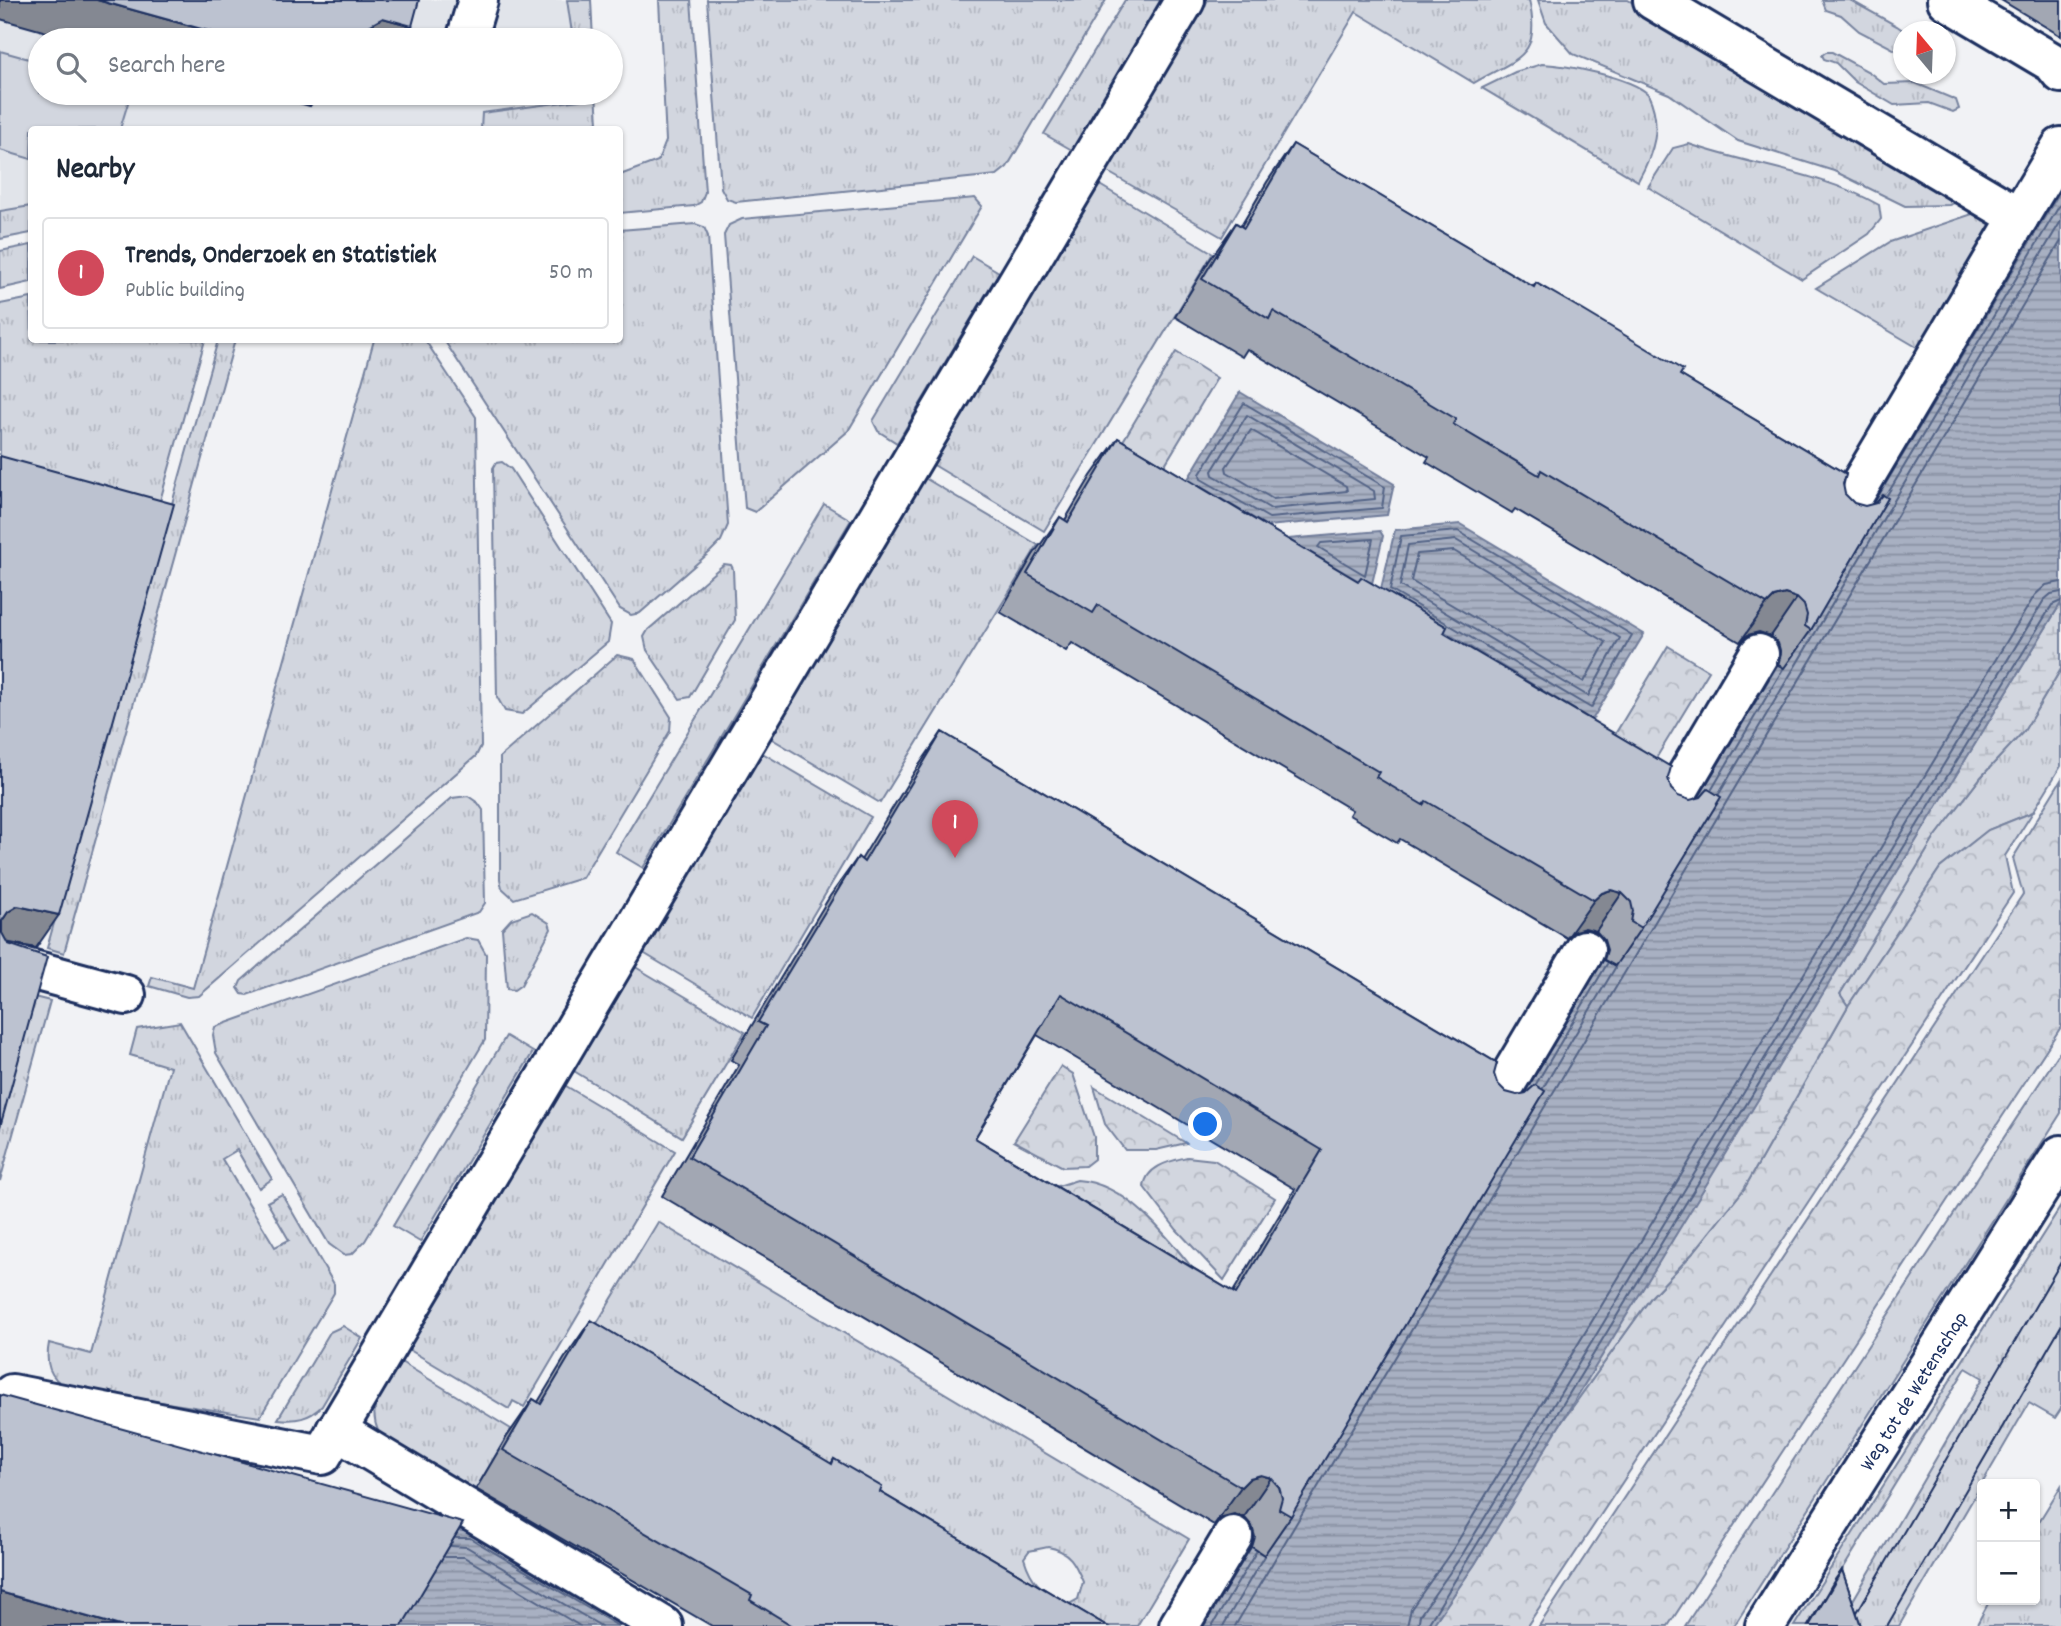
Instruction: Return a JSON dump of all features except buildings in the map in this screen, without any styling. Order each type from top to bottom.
[{"type":"street","points":[[470,28],[478,0]]},
{"type":"street","points":[[12,1394],[322,1455],[1185,0]]},
{"type":"street","points":[[1653,0],[2019,217]]},
{"type":"street","points":[[1947,0],[2053,63],[2061,73]]},
{"type":"street","points":[[1838,522],[2061,147]]},
{"type":"street","points":[[1664,816],[1759,654]]},
{"type":"street","points":[[1489,1112],[1585,950]]},
{"type":"street","points":[[0,961],[127,995]]},
{"type":"street","name":"Weg tot de Wetenschap","points":[[1765,1626],[2061,1155]]},
{"type":"street","points":[[336,1430],[663,1626]]},
{"type":"street","points":[[1179,1626],[1233,1536]]},
{"type":"shaded area","points":[[0,0],[591,0],[592,28],[28,28],[28,105],[597,105],[598,122],[580,126],[28,126],[28,235],[0,240]]},
{"type":"green space","points":[[567,0],[591,0],[592,28],[571,28]]},
{"type":"green space","points":[[659,0],[691,0],[705,192],[701,202],[694,206],[623,213],[623,174],[658,161],[666,141]]},
{"type":"green space","points":[[707,0],[1106,0],[1007,167],[997,175],[736,202],[727,199],[721,188]]},
{"type":"green space","points":[[1125,0],[1162,0],[1072,150],[1044,134]]},
{"type":"green space","points":[[1208,0],[1529,0],[1532,34],[1523,54],[1474,83],[1356,12],[1222,237],[1106,171]]},
{"type":"green space","points":[[1538,0],[1628,0],[1962,200],[1949,205],[1905,206],[1834,171],[1738,141],[1669,94],[1573,54],[1546,23]]},
{"type":"green space","points":[[1822,0],[1850,0],[1893,24],[1893,49],[1859,31],[1841,15],[1826,10]]},
{"type":"green space","points":[[0,51],[28,59],[28,105],[127,105],[121,126],[28,126],[28,158],[0,150]]},
{"type":"green space","points":[[1832,52],[1869,72],[1884,84],[1917,84],[1956,100],[1959,109],[1953,112],[1929,103],[1894,105],[1855,82],[1836,63],[1824,59],[1822,55]]},
{"type":"green space","points":[[1542,64],[1582,69],[1613,77],[1648,94],[1655,117],[1655,139],[1638,181],[1482,88],[1515,72]]},
{"type":"green space","points":[[542,105],[597,105],[598,122],[576,126],[481,126],[482,113]]},
{"type":"green space","points":[[1689,144],[1834,185],[1879,205],[1881,219],[1869,234],[1802,279],[1648,187],[1673,148]]},
{"type":"green space","points":[[1098,184],[1213,253],[1044,531],[932,464]]},
{"type":"green space","points":[[975,198],[982,206],[848,431],[755,512],[745,508],[724,235],[729,225],[742,219]]},
{"type":"green space","points":[[28,206],[28,234],[0,239],[0,211]]},
{"type":"green space","points":[[1981,211],[2002,223],[1925,352],[1816,288],[1890,242]]},
{"type":"green space","points":[[695,224],[704,227],[708,236],[728,525],[721,541],[710,552],[640,613],[631,615],[620,609],[446,343],[623,343],[623,230]]},
{"type":"green space","points":[[28,246],[28,283],[0,289],[0,251]]},
{"type":"green space","points":[[972,256],[999,272],[897,443],[878,431],[873,421]]},
{"type":"green space","points":[[28,299],[28,343],[204,343],[153,526],[0,483],[0,304]]},
{"type":"green space","points":[[217,343],[234,343],[64,953],[47,948]]},
{"type":"green space","points":[[373,343],[427,343],[476,417],[481,746],[476,756],[199,996],[187,997],[149,986],[152,977],[193,988]]},
{"type":"green space","points":[[1176,352],[1217,378],[1164,466],[1123,441]]},
{"type":"green space","points":[[502,462],[511,469],[611,624],[608,642],[522,714],[505,711],[497,697],[493,468],[496,463]]},
{"type":"green space","points":[[923,477],[1038,545],[880,803],[767,736]]},
{"type":"green space","points":[[824,504],[851,520],[643,868],[616,852]]},
{"type":"green space","points":[[724,564],[731,565],[733,569],[735,620],[690,697],[680,699],[647,650],[644,637],[648,630]]},
{"type":"green space","points":[[2061,603],[2061,669],[2024,731],[1981,777],[1935,837],[1840,994],[1848,1006],[1744,1189],[1692,1254],[1652,1296],[1556,1430]]},
{"type":"green space","points":[[1668,646],[1709,671],[1655,760],[1614,736]]},
{"type":"green space","points":[[617,655],[634,659],[671,717],[670,731],[582,878],[514,899],[502,888],[500,879],[500,757]]},
{"type":"green space","points":[[2061,669],[2061,766],[2033,812],[1988,830],[1940,868],[1848,1006],[1840,994],[1935,837],[1981,777],[2024,731]]},
{"type":"green space","points":[[759,751],[871,817],[752,1018],[640,951]]},
{"type":"green space","points":[[2061,780],[2061,1027],[1668,1626],[1539,1626],[2023,894],[2013,858]]},
{"type":"green space","points":[[468,796],[483,810],[485,903],[479,912],[247,995],[242,994],[238,988],[241,981],[452,798]]},
{"type":"green space","points":[[2033,812],[2005,856],[2013,893],[1527,1626],[1432,1626],[1475,1564],[1556,1430],[1652,1296],[1692,1254],[1744,1189],[1848,1006],[1940,868],[1988,830]]},
{"type":"green space","points":[[532,912],[549,923],[551,929],[521,985],[514,990],[507,989],[502,929],[511,919]]},
{"type":"green space","points":[[466,938],[478,940],[486,954],[485,1040],[365,1241],[352,1254],[344,1255],[329,1244],[216,1053],[213,1035],[215,1027]]},
{"type":"green space","points":[[632,965],[745,1032],[682,1137],[569,1068]]},
{"type":"green space","points":[[34,997],[50,1001],[0,1181],[0,1118]]},
{"type":"green space","points":[[180,1022],[272,1179],[259,1188],[237,1150],[222,1159],[275,1247],[289,1240],[267,1202],[282,1194],[334,1284],[334,1293],[260,1417],[67,1388],[52,1374],[48,1364],[49,1343],[91,1354],[170,1067],[130,1055],[137,1029]]},
{"type":"green space","points":[[506,1036],[533,1052],[420,1242],[393,1226]]},
{"type":"green space","points":[[2061,1050],[2061,1113],[1734,1626],[1685,1626]]},
{"type":"green space","points":[[1061,1066],[1073,1074],[1094,1137],[1094,1159],[1085,1166],[1063,1167],[1014,1141]]},
{"type":"green space","points":[[561,1083],[675,1151],[524,1407],[513,1401],[509,1409],[403,1346]]},
{"type":"green space","points":[[1094,1087],[1186,1143],[1156,1150],[1125,1150],[1105,1124]]},
{"type":"green space","points":[[1187,1157],[1214,1160],[1275,1198],[1224,1280],[1177,1230],[1144,1187],[1154,1169]]},
{"type":"green space","points":[[1077,1180],[1098,1184],[1137,1207],[1171,1242],[1214,1295],[1042,1191]]},
{"type":"green space","points":[[2061,1206],[2061,1409],[2055,1418],[2029,1403],[1985,1479],[1977,1479],[1977,1492],[1899,1626],[1838,1626],[1983,1378],[1966,1368],[1808,1626],[1794,1626]]},
{"type":"green space","points":[[658,1222],[1189,1539],[1137,1626],[1060,1626],[585,1343]],"holes":[[[1048,1547],[1071,1559],[1083,1582],[1078,1599],[1069,1604],[1035,1581],[1024,1558],[1029,1551]]]},
{"type":"green space","points":[[343,1326],[362,1338],[322,1406],[302,1418],[278,1419],[330,1332]]},
{"type":"green space","points":[[396,1359],[511,1429],[473,1494],[383,1440],[377,1429],[375,1409],[380,1389]]},
{"type":"green space","points":[[2061,1486],[2061,1626],[1976,1626],[1987,1605],[2040,1605],[2040,1520]]},
{"type":"water","points":[[2061,190],[2061,603],[1475,1564],[1432,1626],[1204,1626]]},
{"type":"water","points":[[1240,392],[1394,484],[1387,515],[1267,526],[1188,479]]},
{"type":"water","points":[[1460,524],[1644,634],[1592,720],[1380,593],[1395,530]]},
{"type":"water","points":[[1380,531],[1383,536],[1371,588],[1288,539]]},
{"type":"water","points":[[313,1529],[471,1531],[631,1626],[254,1626]]},
{"type":"tram line","points":[[1849,1626],[2061,1262]]},
{"type":"tram line","points":[[1887,1626],[2061,1326]]},
{"type":"place","name":"Trends, Onderzoek en Statistiek","points":[[955,858]]}]
